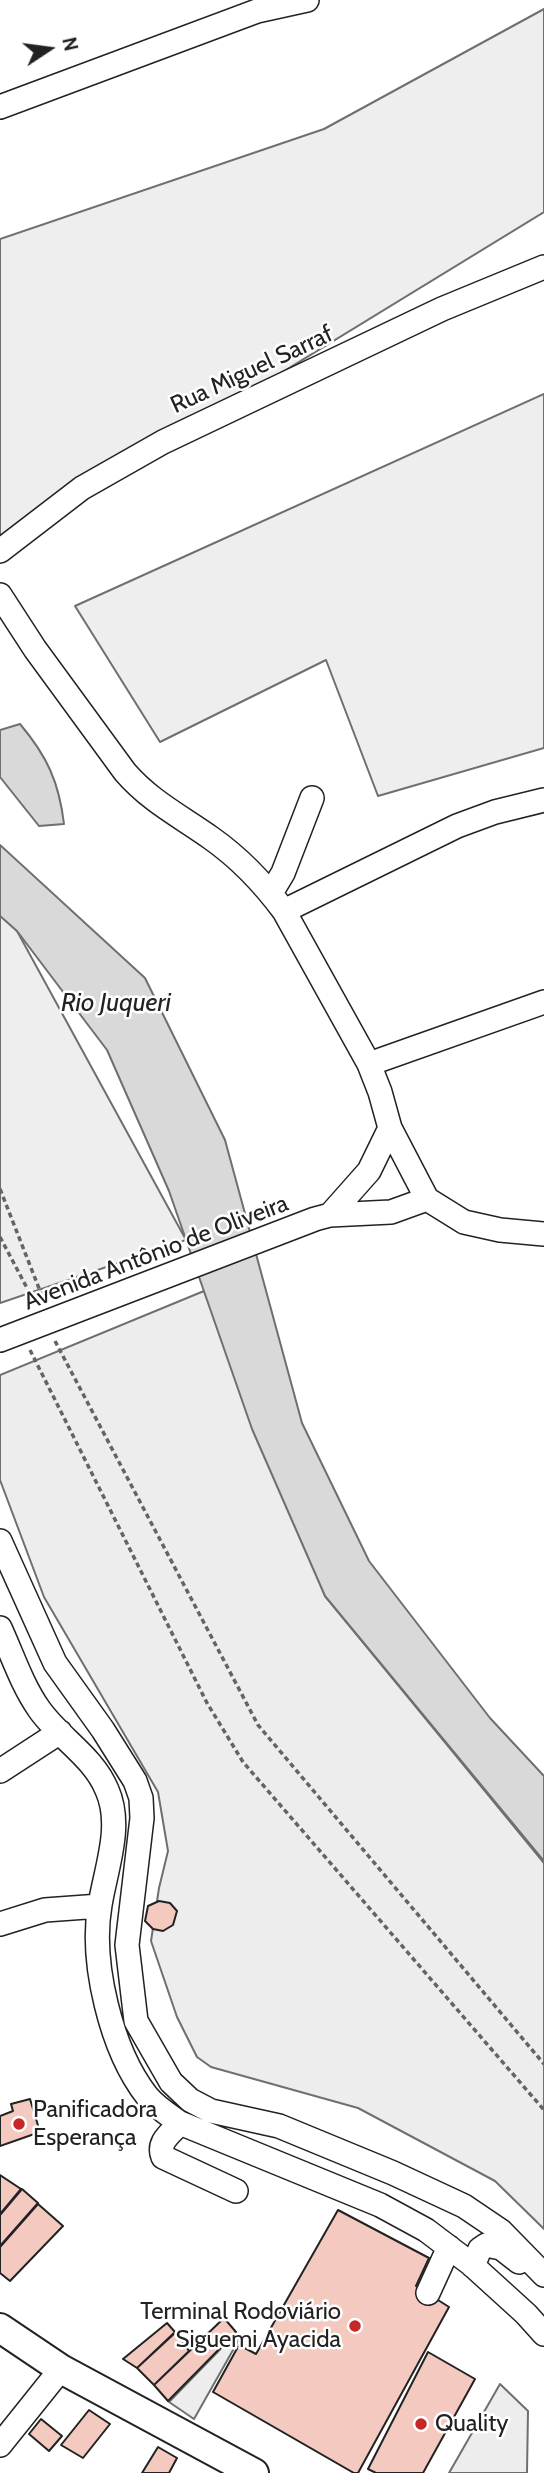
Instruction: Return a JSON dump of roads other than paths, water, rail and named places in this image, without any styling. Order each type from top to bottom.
[{"type":"main road","points":[[0,2328],[61,2369],[254,2473]]},
{"type":"street","points":[[0,107],[257,12],[307,0]]},
{"type":"street","name":"Rua Miguel Sarraf","points":[[0,551],[82,488],[163,442],[442,309],[544,267]]},
{"type":"street","points":[[0,594],[35,649],[140,790],[172,814],[212,838],[278,902],[369,1064],[390,1128],[427,1199],[464,1222],[500,1230],[544,1234]]},
{"type":"street","points":[[278,902],[283,873],[312,798]]},
{"type":"street","points":[[278,902],[457,826],[544,800]]},
{"type":"street","points":[[369,1064],[544,1002]]},
{"type":"street","name":"Avenida Antônio de Oliveira","points":[[323,1217],[369,1171],[390,1128]]},
{"type":"street","name":"Avenida Antônio de Oliveira","points":[[11,1336],[323,1217],[391,1212],[427,1199]]},
{"type":"street","points":[[0,1541],[55,1663],[125,1763],[141,1798],[142,1818],[127,1945],[136,2021],[171,2082],[190,2100],[211,2110],[279,2126],[393,2173],[464,2206],[501,2231],[544,2275]]},
{"type":"street","points":[[0,1628],[39,1709],[95,1770],[107,1789],[114,1828],[100,1906],[101,1970],[111,2025],[147,2096],[162,2111],[180,2123],[380,2205],[426,2230],[535,2318],[544,2334]]},
{"type":"street","points":[[0,1772],[60,1732]]},
{"type":"street","points":[[0,1924],[44,1910],[100,1906]]},
{"type":"street","points":[[180,2123],[162,2143],[163,2157],[236,2191]]},
{"type":"street","points":[[473,2266],[480,2249],[486,2245],[501,2248],[544,2287]]},
{"type":"street","points":[[428,2293],[449,2247]]},
{"type":"street","points":[[0,2445],[61,2369]]},
{"type":"water","points":[[20,724],[38,747],[50,770],[59,795],[64,824],[39,826],[0,777],[0,730]]},
{"type":"water","name":"Rio Juqueri","points":[[0,845],[145,978],[225,1140],[302,1423],[369,1561],[490,1718],[544,1776],[544,1861],[325,1596],[252,1429],[169,1191],[107,1050],[17,931],[0,916]]},
{"type":"place","name":"Panificadora Esperança","points":[[19,2124]]},
{"type":"place","name":"Terminal Rodoviário Siguemi Ayacida","points":[[355,2326]]},
{"type":"place","name":"Quality","points":[[421,2424]]}]
